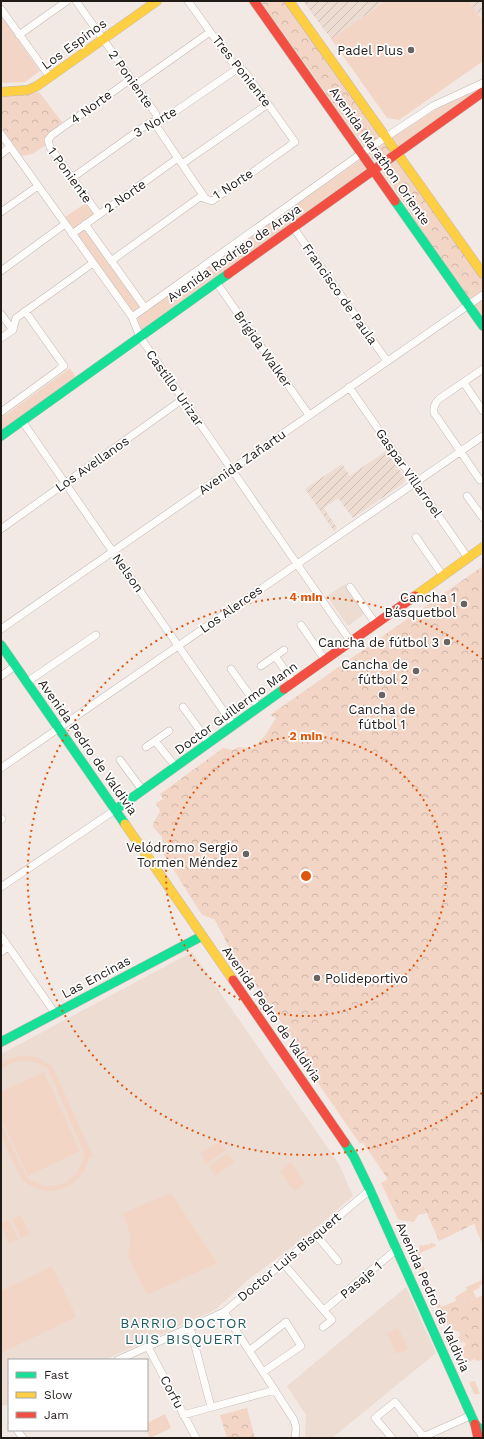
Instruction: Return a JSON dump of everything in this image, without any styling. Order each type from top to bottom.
[{"type":"main road","name":"Los Espinos","points":[[2,91],[28,90],[37,86],[156,1]]},
{"type":"main road","name":"Avenida Marathon Oriente","points":[[254,1],[483,326]]},
{"type":"main road","name":"Avenida Marathon Oriente","points":[[288,1],[483,274]]},
{"type":"main road","name":"Avenida Rodrigo de Araya","points":[[1,436],[482,94]]},
{"type":"main road","name":"Doctor Guillermo Mann","points":[[115,810],[483,547]]},
{"type":"main road","name":"Avenida Pedro de Valdivia","points":[[1,645],[341,1137],[358,1164],[474,1419],[483,1433]]},
{"type":"main road","name":"Las Encinas","points":[[1,1042],[202,936]]},
{"type":"main road","name":"Avenida Pedro de Valdivia","points":[[474,1419],[478,1438]]},
{"type":"street","points":[[20,35],[67,1]]},
{"type":"street","name":"2 Poniente","points":[[76,1],[156,114],[155,124],[205,198]]},
{"type":"street","name":"Tres Poniente","points":[[188,1],[233,63],[245,72],[295,142]]},
{"type":"street","points":[[1,9],[50,77]]},
{"type":"street","name":"4 Norte","points":[[52,136],[210,32]]},
{"type":"street","name":"3 Norte","points":[[72,178],[149,123],[167,117],[240,68]]},
{"type":"street","points":[[132,317],[385,137],[433,106],[483,83]]},
{"type":"street","name":"2 Norte","points":[[72,234],[268,104]]},
{"type":"street","name":"Castillo Urizar","points":[[1,134],[132,317],[140,337],[351,642]]},
{"type":"street","name":"1 Poniente","points":[[52,136],[48,140],[48,144],[99,215]]},
{"type":"street","name":"1 Norte","points":[[111,261],[200,197],[212,201],[295,142]]},
{"type":"street","points":[[1,154],[10,147]]},
{"type":"street","points":[[1,212],[38,186]]},
{"type":"street","points":[[1,271],[65,224]]},
{"type":"street","points":[[85,224],[145,308]]},
{"type":"street","name":"Francisco de Paula","points":[[293,227],[387,361]]},
{"type":"street","points":[[1,338],[13,330],[16,318],[93,263]]},
{"type":"street","name":"Brígida Walker","points":[[216,282],[309,415]]},
{"type":"street","name":"Avenida Zañartu","points":[[1,629],[483,295]]},
{"type":"street","points":[[1,412],[64,366],[25,311]]},
{"type":"street","points":[[1,314],[13,330]]},
{"type":"street","points":[[480,480],[433,410],[439,399],[483,369]]},
{"type":"street","points":[[464,383],[483,411]]},
{"type":"street","name":"Gaspar Villarroel","points":[[349,387],[468,558]]},
{"type":"street","name":"Los Avellanos","points":[[1,529],[183,399]]},
{"type":"street","name":"Nelson","points":[[22,420],[234,726]]},
{"type":"street","name":"Los Alerces","points":[[1,768],[483,436]]},
{"type":"street","points":[[467,496],[483,518]]},
{"type":"street","points":[[416,537],[443,576]]},
{"type":"street","points":[[350,587],[376,624]]},
{"type":"street","points":[[301,626],[325,660]]},
{"type":"street","points":[[26,682],[96,635]]},
{"type":"street","points":[[261,666],[284,650]]},
{"type":"street","points":[[275,656],[294,682]]},
{"type":"street","points":[[1,676],[15,666]]},
{"type":"street","points":[[231,669],[259,708]]},
{"type":"street","points":[[183,707],[209,743]]},
{"type":"street","points":[[146,747],[168,731]]},
{"type":"street","points":[[155,740],[176,767]]},
{"type":"street","points":[[120,760],[143,791]]},
{"type":"street","name":"Doctor Guillermo Mann","points":[[1,887],[115,810]]},
{"type":"street","points":[[1,936],[55,1014]]},
{"type":"street","points":[[1,952],[8,947]]},
{"type":"street","name":"Doctor Luis Bisquert","points":[[120,1359],[224,1312],[370,1190]]},
{"type":"street","points":[[316,1235],[338,1261]]},
{"type":"street","name":"Pasaje 1","points":[[324,1310],[397,1249]]},
{"type":"street","points":[[282,1262],[332,1320],[323,1327]]},
{"type":"street","points":[[224,1312],[294,1420],[296,1428],[295,1438]]},
{"type":"street","points":[[249,1351],[286,1322],[301,1346],[263,1372]]},
{"type":"street","points":[[190,1327],[211,1407]]},
{"type":"street","name":"Corfu","points":[[148,1347],[196,1438]]},
{"type":"street","points":[[183,1415],[274,1390]]},
{"type":"street","points":[[392,1438],[376,1418],[395,1402],[422,1437],[474,1419]]},
{"type":"shaded area","points":[[303,1],[386,1],[331,39]]},
{"type":"shaded area","points":[[469,1],[483,1],[483,20]]},
{"type":"shaded area","points":[[386,451],[405,478],[404,483],[353,518],[338,498],[324,508],[337,528],[334,531],[305,489],[342,464],[350,476]]},
{"type":"shaded area","points":[[345,584],[365,613],[350,625],[347,625],[327,596]]},
{"type":"shaded area","points":[[192,952],[339,1164],[353,1196],[303,1239],[249,1279],[215,1310],[107,1359],[8,1359],[8,1404],[3,1406],[1,1403],[1,1054]]},
{"type":"shaded area","points":[[406,1287],[436,1353],[332,1438],[305,1438],[306,1415],[287,1386]]},
{"type":"green space","points":[[260,1],[285,1],[483,276],[483,320],[418,227],[408,208]]},
{"type":"green space","name":"Padel Plus","points":[[386,1],[469,1],[483,21],[483,61],[399,120],[387,118],[331,39]]},
{"type":"green space","points":[[1,16],[40,71],[25,82],[3,83],[1,81]]},
{"type":"green space","points":[[477,88],[479,91],[401,147],[393,138],[441,106]]},
{"type":"green space","points":[[39,92],[62,122],[46,137],[46,145],[32,154],[22,156],[1,127],[1,97]]},
{"type":"green space","points":[[360,160],[366,169],[141,330],[137,316]]},
{"type":"green space","points":[[86,203],[95,215],[74,229],[65,217]]},
{"type":"green space","points":[[83,229],[86,230],[138,303],[139,307],[135,311],[130,310],[78,236],[78,232]]},
{"type":"green space","points":[[70,368],[76,377],[1,430],[1,418]]},
{"type":"green space","points":[[483,566],[483,1246],[474,1224],[439,1241],[424,1207],[415,1211],[414,1217],[400,1215],[400,1206],[395,1204],[394,1194],[387,1189],[387,1178],[240,962],[235,959],[214,919],[202,915],[163,853],[162,837],[153,827],[153,824],[160,811],[156,803],[163,799],[160,794],[223,748],[233,750],[238,747],[253,749],[266,734],[276,718],[270,715]]},
{"type":"green space","points":[[19,1056],[37,1057],[52,1066],[93,1156],[89,1158],[83,1173],[78,1179],[65,1188],[49,1191],[41,1190],[25,1182],[21,1177],[1,1135],[1,1123],[26,1176],[30,1180],[44,1186],[55,1186],[65,1183],[76,1174],[83,1160],[83,1150],[48,1069],[42,1065],[30,1061],[19,1061],[7,1065],[1,1069],[2,1062]]},
{"type":"green space","points":[[312,1062],[371,1136],[360,1144],[306,1066]]},
{"type":"green space","points":[[44,1072],[80,1151],[28,1176],[1,1118],[1,1092]]},
{"type":"green space","points":[[219,1141],[226,1150],[206,1164],[200,1154]]},
{"type":"green space","points":[[228,1153],[234,1162],[215,1176],[209,1166]]},
{"type":"green space","points":[[291,1162],[305,1183],[294,1191],[280,1171]]},
{"type":"green space","points":[[397,1174],[458,1188],[444,1209],[418,1215],[414,1222],[402,1220],[398,1219],[381,1183]]},
{"type":"green space","points":[[171,1193],[217,1263],[147,1295],[128,1257],[131,1237],[123,1213]]},
{"type":"green space","points":[[21,1215],[30,1234],[21,1238],[12,1219]]},
{"type":"green space","points":[[9,1220],[18,1239],[9,1243],[1,1224]]},
{"type":"green space","points":[[431,1243],[435,1244],[436,1246],[420,1253],[420,1259],[441,1307],[456,1301],[455,1297],[467,1290],[466,1287],[482,1280],[481,1277],[483,1276],[483,1284],[479,1286],[480,1288],[473,1291],[476,1298],[457,1306],[480,1357],[483,1356],[483,1360],[477,1361],[475,1359],[466,1363],[464,1361],[464,1357],[460,1352],[466,1344],[455,1341],[456,1338],[460,1336],[460,1333],[458,1331],[453,1331],[451,1325],[447,1325],[447,1317],[436,1307],[435,1299],[424,1280],[424,1273],[418,1267],[419,1263],[416,1259],[420,1245],[424,1246]]},
{"type":"green space","points":[[52,1266],[76,1317],[1,1353],[1,1291]]},
{"type":"green space","points":[[483,1295],[483,1356],[476,1359],[469,1352],[472,1342],[465,1336],[465,1330],[460,1326],[460,1321],[447,1310]]},
{"type":"green space","points":[[398,1328],[408,1349],[396,1354],[387,1333]]},
{"type":"green space","points":[[475,1381],[480,1394],[474,1394],[469,1382]]},
{"type":"green space","points":[[247,1408],[255,1438],[227,1438],[220,1415]]},
{"type":"green space","points":[[165,1414],[171,1428],[150,1438],[146,1431],[148,1431],[148,1422]]},
{"type":"traffic: fast","points":[[395,201],[483,326]]},
{"type":"traffic: fast","points":[[1,436],[228,274]]},
{"type":"traffic: fast","points":[[1,645],[125,824]]},
{"type":"traffic: fast","points":[[115,810],[284,689]]},
{"type":"traffic: fast","points":[[1,1042],[202,936]]},
{"type":"traffic: fast","points":[[345,1143],[354,1157],[370,1190],[475,1424],[483,1433]]},
{"type":"traffic: slow","points":[[1,92],[28,90],[37,86],[157,1]]},
{"type":"traffic: slow","points":[[289,1],[483,274]]},
{"type":"traffic: slow","points":[[415,596],[483,547]]},
{"type":"traffic: slow","points":[[125,824],[233,980]]},
{"type":"traffic: jam","points":[[254,1],[395,201]]},
{"type":"traffic: jam","points":[[228,274],[483,92]]},
{"type":"traffic: jam","points":[[284,689],[415,596]]},
{"type":"traffic: jam","points":[[233,980],[345,1143]]},
{"type":"traffic: jam","points":[[475,1424],[478,1438]]},
{"type":"place","name":"Padel Plus","points":[[411,50]]},
{"type":"place","name":"Cancha 1 Básquetbol","points":[[464,604]]},
{"type":"place","name":"Cancha de fútbol 3","points":[[447,642]]},
{"type":"place","name":"Cancha de fútbol 2","points":[[416,671]]},
{"type":"place","name":"Cancha de fútbol 1","points":[[382,695]]},
{"type":"place","name":"Velódromo Sergio Tormen Méndez","points":[[246,854]]},
{"type":"place","name":"Polideportivo","points":[[317,978]]},
{"type":"district","name":"BARRIO DOCTOR LUIS BISQUERT","points":[[184,1332]]}]
